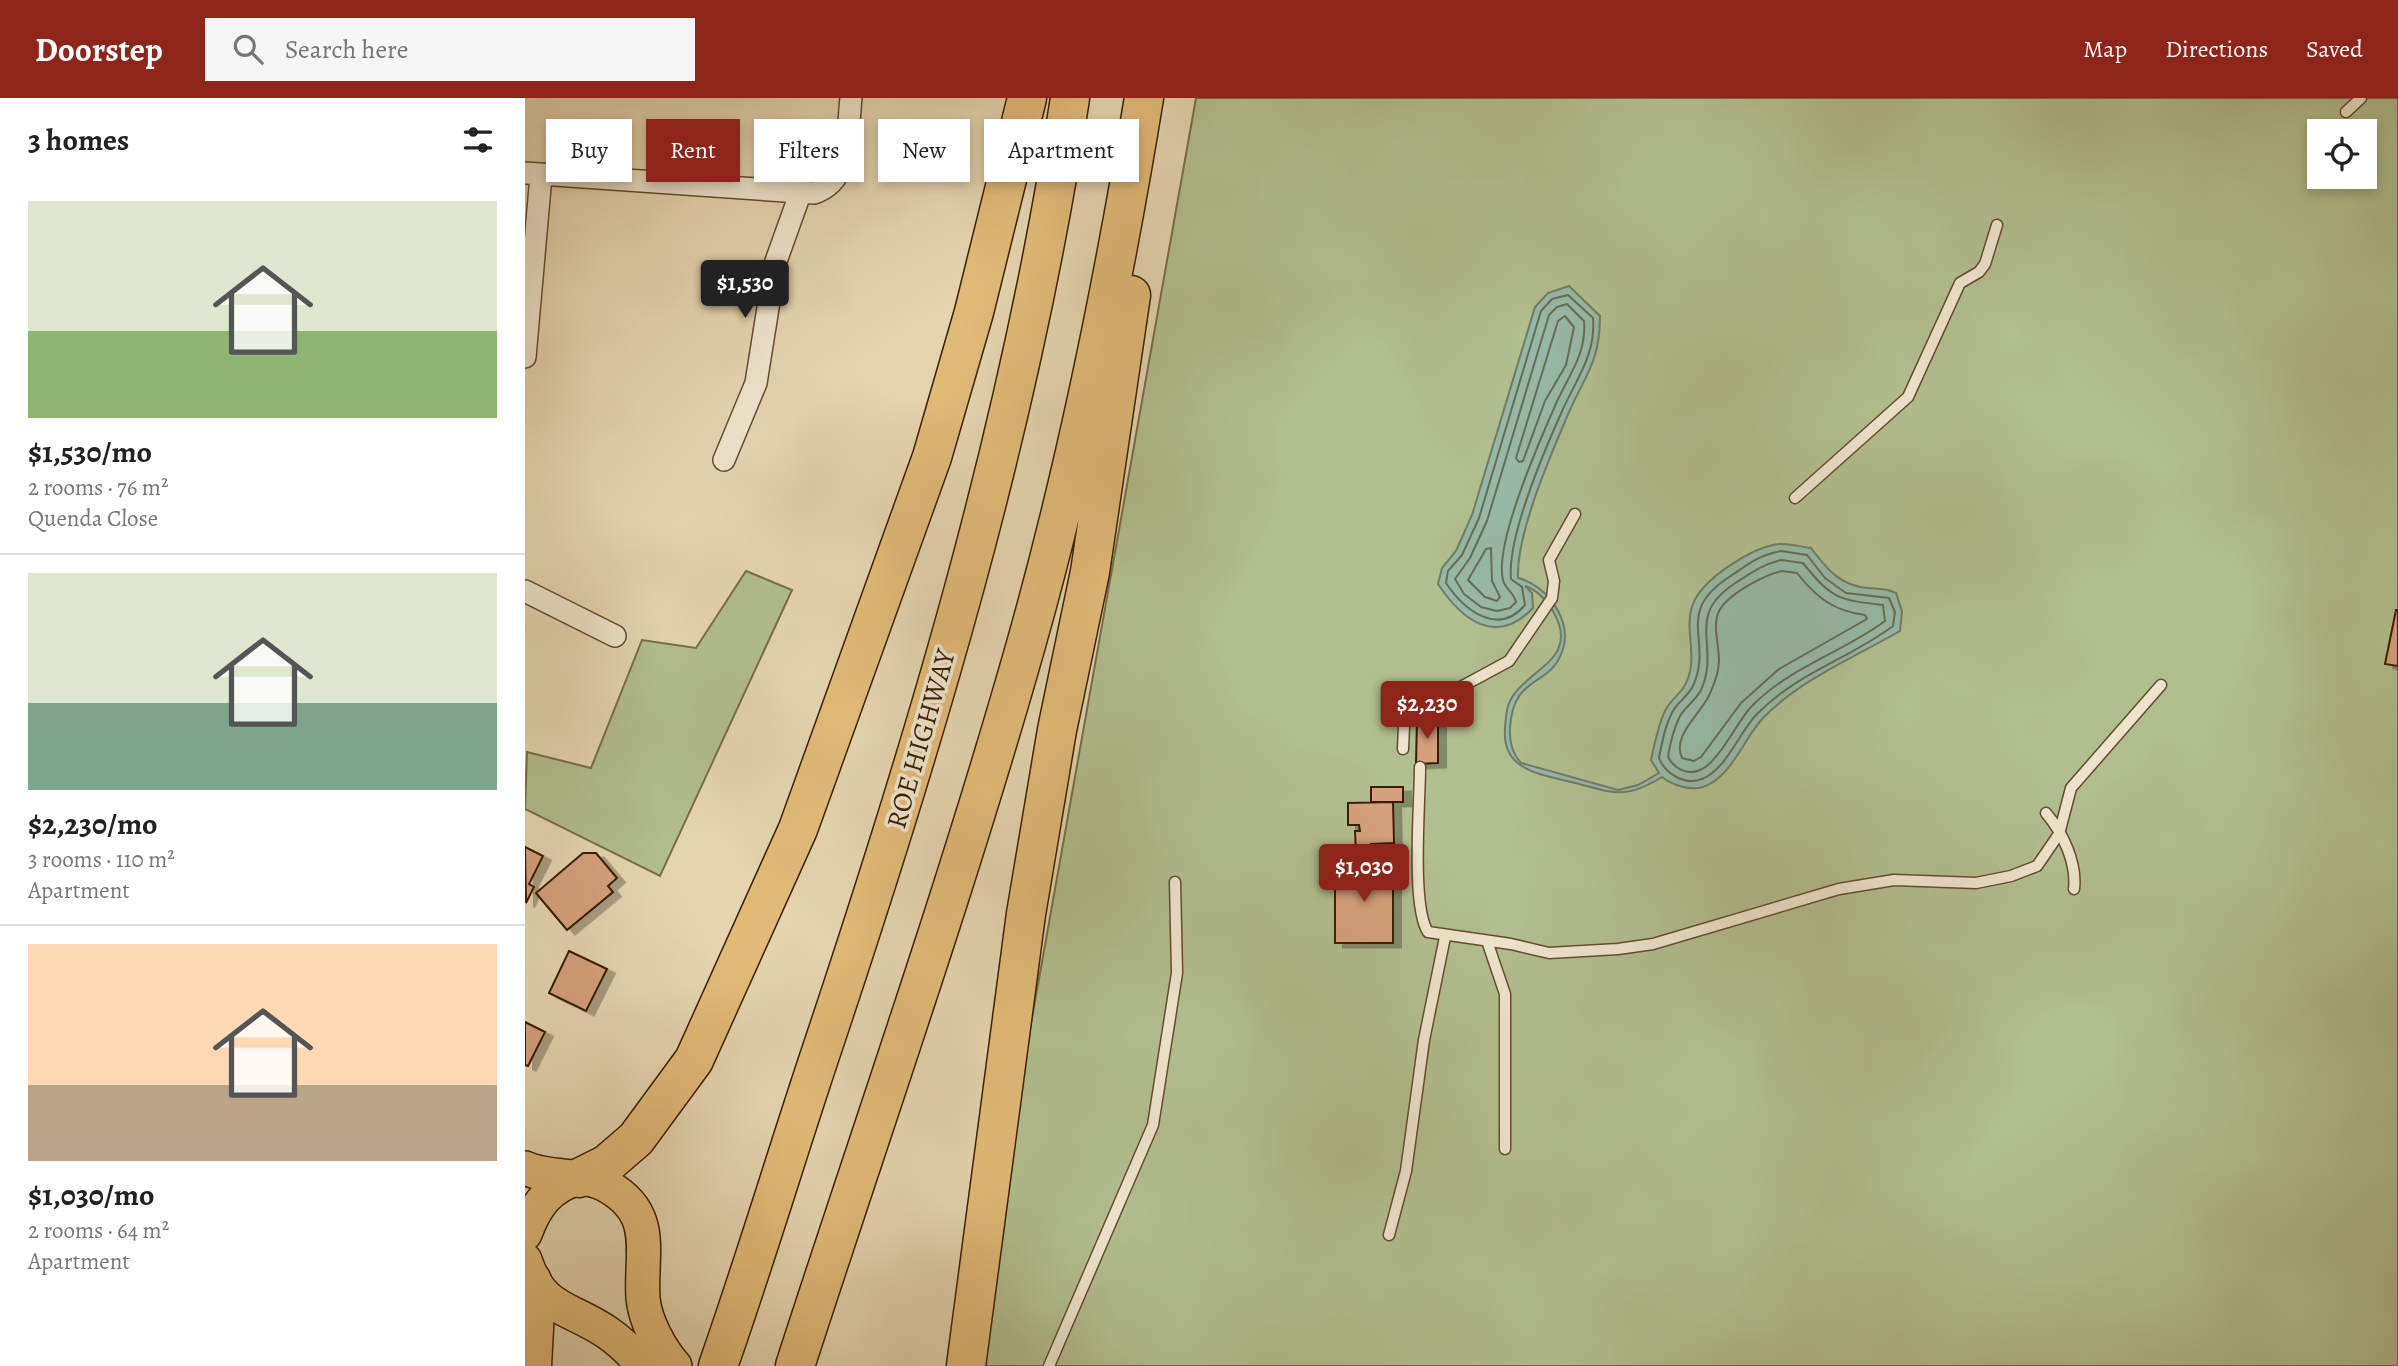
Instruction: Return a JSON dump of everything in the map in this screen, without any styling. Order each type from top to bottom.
[{"type":"highway","points":[[579,1178],[607,1164],[635,1139],[694,1060],[798,829],[932,457],[977,300],[1027,98]]},
{"type":"highway","name":"ROE HIGHWAY","points":[[718,1366],[904,801],[985,515],[1013,401],[1070,98]]},
{"type":"highway","points":[[795,1366],[977,813],[1028,638],[1098,341],[1144,98]]},
{"type":"highway","points":[[966,1366],[1012,1004],[1057,730],[1090,572],[1115,418],[1155,98]]},
{"type":"highway","points":[[529,1271],[535,1310],[532,1366]]},
{"type":"main road","points":[[525,1168],[606,1185],[623,1196],[637,1214],[645,1234],[643,1301],[663,1364]]},
{"type":"main road","points":[[525,1234],[532,1214],[546,1195],[565,1182],[579,1178]]},
{"type":"main road","points":[[529,1271],[548,1301],[663,1364]]},
{"type":"street","points":[[525,357],[533,175],[800,194],[824,190],[839,178],[851,98]]},
{"type":"street","points":[[724,460],[756,383],[775,264],[800,194]]},
{"type":"street","points":[[525,591],[615,636]]},
{"type":"lane","points":[[2346,112],[2361,98]]},
{"type":"lane","points":[[1794,498],[1908,397],[1960,283],[1979,272],[1985,264],[1997,225]]},
{"type":"lane","points":[[1403,749],[1404,725],[1411,714],[1497,670],[1517,651],[1552,598],[1554,581],[1549,560],[1575,514]]},
{"type":"lane","points":[[1420,767],[1421,921],[1428,932],[1549,953],[1653,944],[1839,889],[1894,880],[1976,883],[2011,876],[2037,866],[2059,834],[2071,788],[2161,685]]},
{"type":"lane","points":[[2046,813],[2076,869],[2074,889]]},
{"type":"lane","points":[[1049,1366],[1153,1125],[1178,973],[1175,882]]},
{"type":"lane","points":[[1389,1235],[1406,1171],[1424,1040],[1445,937]]},
{"type":"lane","points":[[1487,941],[1505,994],[1505,1149]]},
{"type":"shaded area","points":[[1196,98],[2398,98],[2398,1366],[970,1366]]},
{"type":"shaded area","points":[[746,571],[792,590],[660,876],[525,809],[527,752],[591,768],[642,640],[696,648]]},
{"type":"water","points":[[1569,286],[1600,316],[1598,345],[1591,367],[1544,471],[1519,560],[1518,578],[1539,588],[1555,606],[1561,617],[1565,640],[1556,663],[1524,690],[1513,711],[1511,743],[1521,763],[1618,790],[1638,785],[1659,773],[1651,760],[1657,734],[1668,705],[1684,687],[1690,673],[1690,614],[1693,604],[1718,574],[1743,557],[1768,546],[1779,544],[1811,548],[1842,580],[1858,587],[1886,589],[1896,593],[1902,611],[1900,631],[1811,680],[1778,704],[1756,726],[1722,775],[1703,787],[1681,786],[1662,777],[1649,785],[1627,792],[1608,791],[1535,773],[1516,762],[1506,743],[1507,710],[1515,693],[1552,659],[1558,650],[1560,626],[1548,603],[1534,590],[1525,586],[1532,593],[1533,608],[1519,620],[1506,626],[1493,627],[1469,618],[1447,597],[1438,584],[1442,568],[1456,551],[1472,515],[1535,307],[1548,293]]},
{"type":"building","points":[[2398,610],[2398,666],[2385,664]]},
{"type":"building","points":[[1417,719],[1438,719],[1438,763],[1416,764]]},
{"type":"building","points":[[1371,787],[1403,787],[1403,802],[1371,802]]},
{"type":"building","points":[[1393,802],[1394,843],[1371,844],[1372,852],[1356,852],[1355,831],[1360,831],[1359,825],[1348,825],[1348,803]]},
{"type":"building","points":[[525,847],[543,856],[529,884],[534,887],[526,903]]},
{"type":"building","points":[[1378,851],[1378,880],[1393,880],[1393,943],[1335,943],[1335,880],[1351,880],[1351,852]]},
{"type":"building","points":[[583,853],[596,853],[617,878],[608,886],[613,892],[567,930],[536,893]]},
{"type":"building","points":[[569,951],[607,969],[586,1011],[549,993]]},
{"type":"building","points":[[525,1022],[545,1032],[528,1066],[525,1065]]}]
